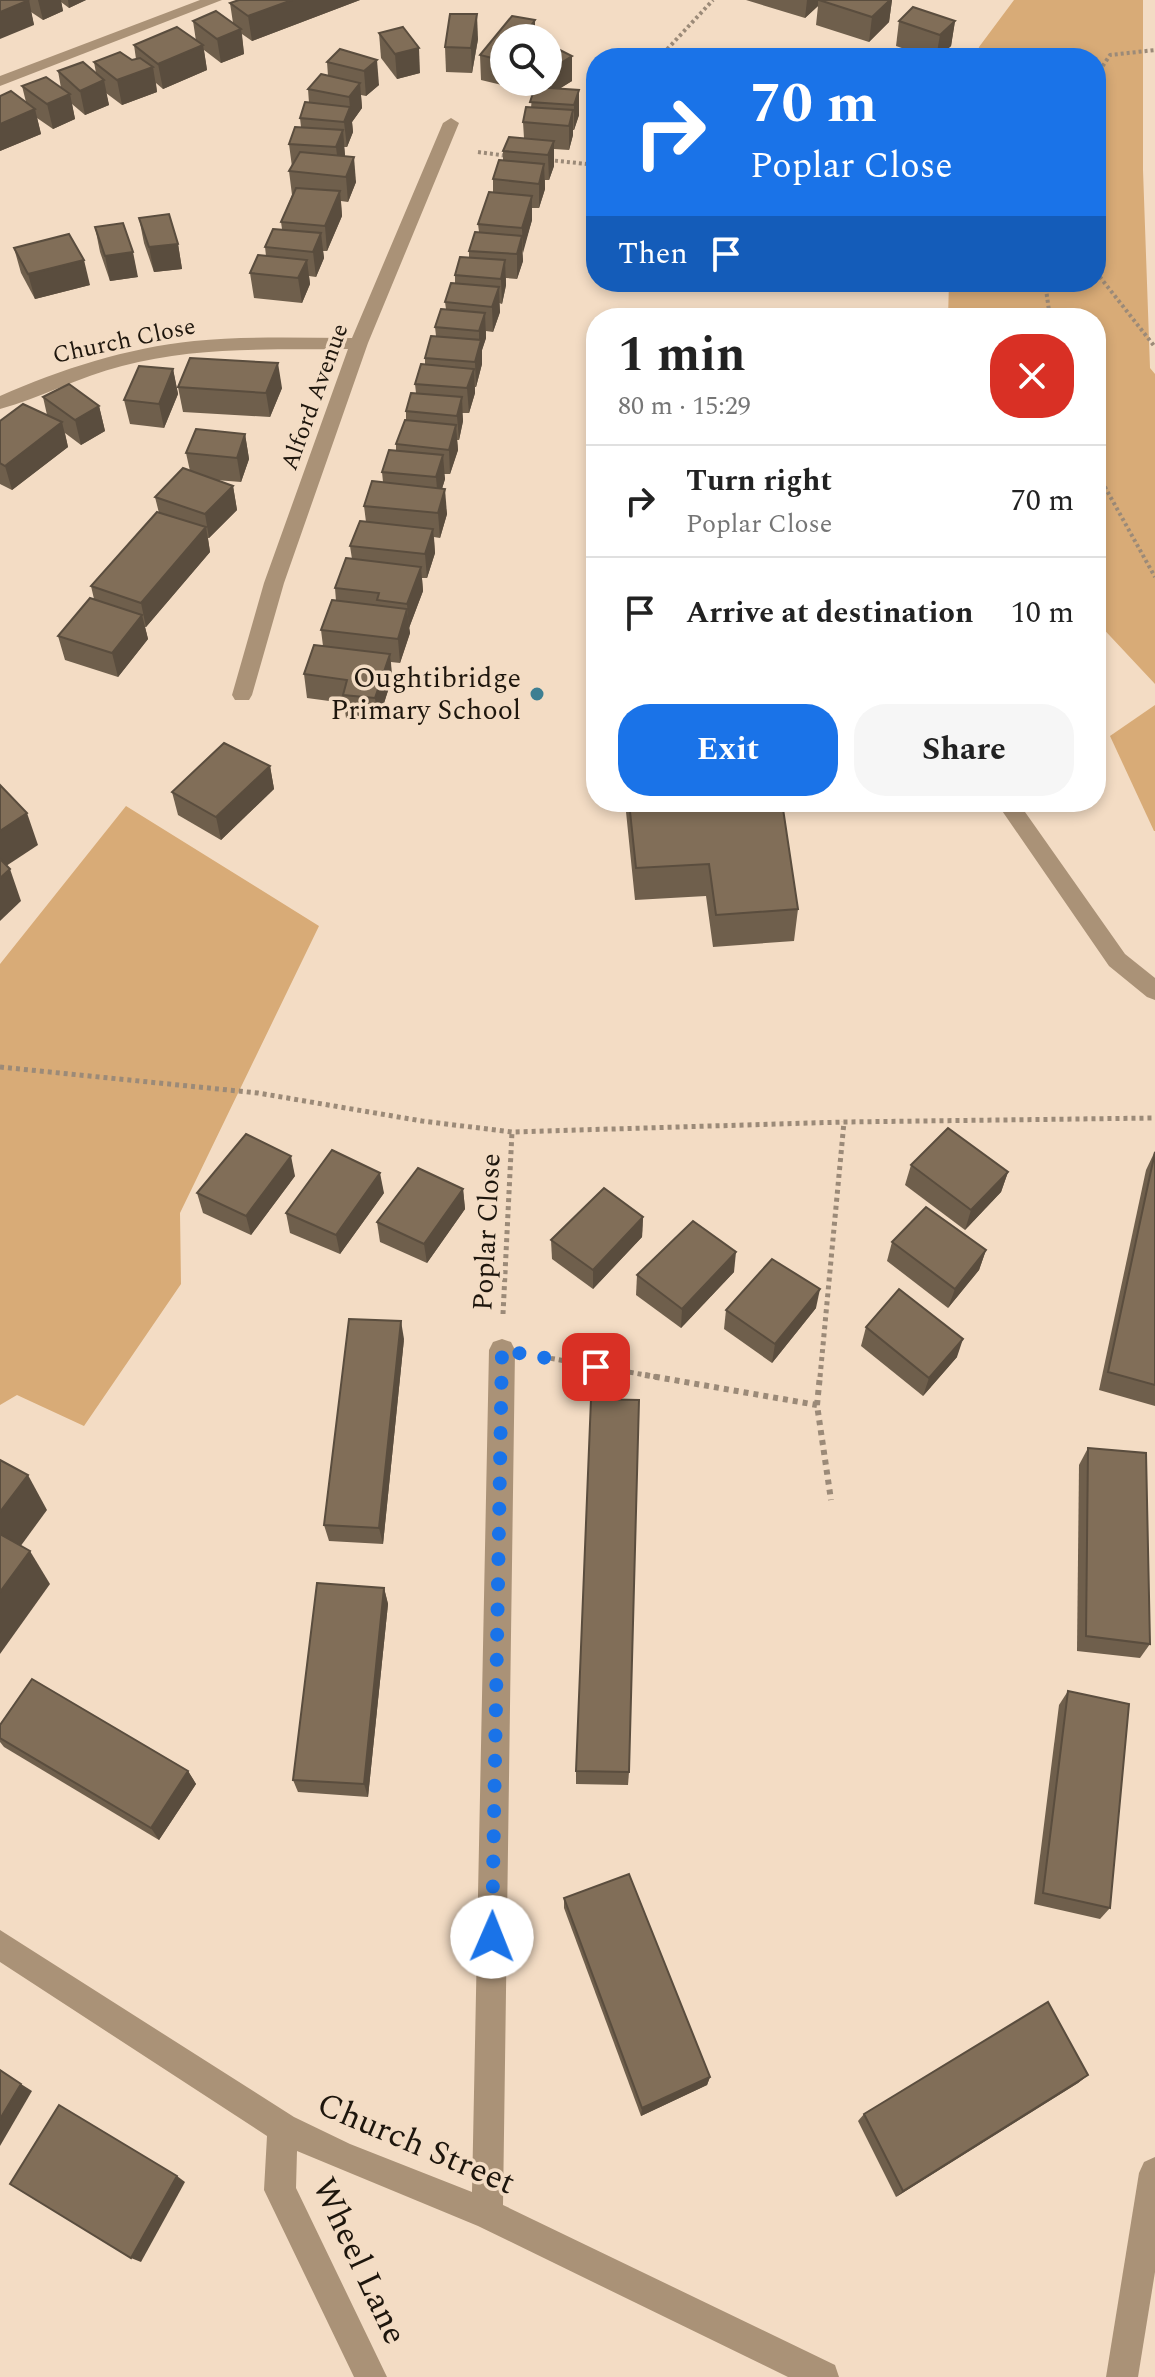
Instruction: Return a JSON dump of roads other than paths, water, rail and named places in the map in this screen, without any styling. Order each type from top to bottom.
[{"type":"street","points":[[0,81],[214,0]]},
{"type":"street","name":"Alford Avenue","points":[[242,695],[274,583],[359,343],[451,123]]},
{"type":"street","name":"Church Close","points":[[0,403],[39,385],[192,347],[359,343]]},
{"type":"street","points":[[1014,812],[1117,960],[1155,991]]},
{"type":"street","points":[[487,2214],[502,1350]]},
{"type":"street","name":"Church Street","points":[[0,1945],[283,2128],[341,2156],[487,2214],[823,2377]]},
{"type":"street","name":"Wheel Lane","points":[[283,2128],[280,2190],[371,2377]]},
{"type":"street","points":[[1122,2377],[1155,2173]]},
{"type":"place","name":"Oughtibridge Primary School","points":[[537,694]]}]
